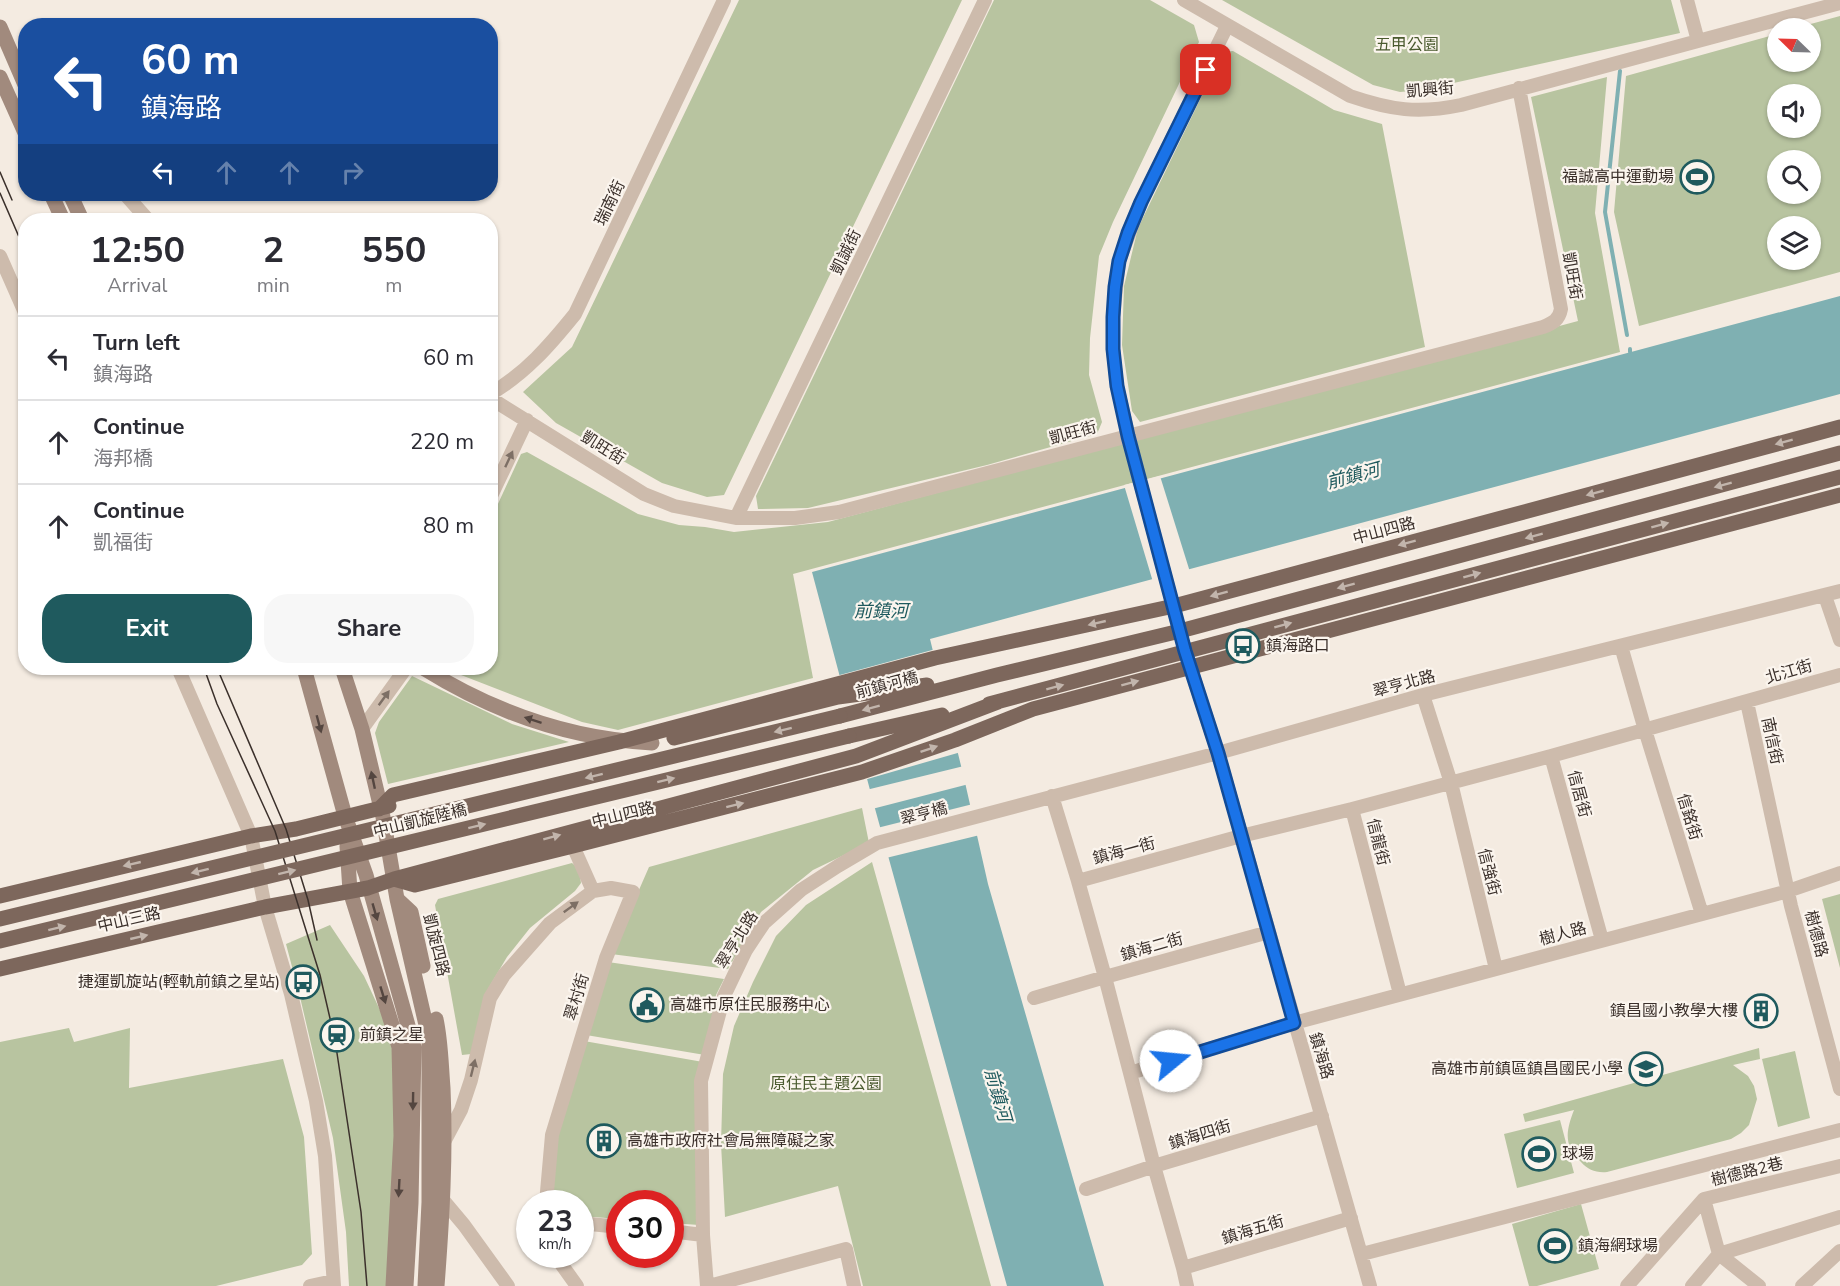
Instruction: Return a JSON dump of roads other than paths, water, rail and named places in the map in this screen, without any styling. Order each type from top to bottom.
[{"type":"main road","name":"中山四路","points":[[935,658],[1173,600],[1840,427]]},
{"type":"main road","points":[[942,686],[1180,631],[1840,453]]},
{"type":"main road","points":[[949,717],[1185,651],[1840,477]]},
{"type":"main road","points":[[1191,667],[1840,495]]},
{"type":"main road","name":"前鎮河橋","points":[[837,691],[935,658]]},
{"type":"main road","name":"中山四路","points":[[394,879],[415,885],[862,772],[955,741],[1033,709],[1191,667]]},
{"type":"main road","name":"前鎮河橋","points":[[837,691],[942,686]]},
{"type":"main road","name":"前鎮河橋","points":[[840,716],[942,686]]},
{"type":"main road","points":[[379,809],[393,795],[837,691]]},
{"type":"main road","points":[[0,896],[250,836],[296,829],[652,743],[837,691]]},
{"type":"main road","name":"中山凱旋陸橋","points":[[0,919],[840,716]]},
{"type":"main road","name":"中山四路","points":[[265,907],[368,888],[394,879],[856,756],[949,717]]},
{"type":"main road","name":"中山凱旋陸橋","points":[[0,941],[849,736],[949,717]]},
{"type":"main road","name":"中山三路","points":[[0,969],[265,907]]},
{"type":"street","name":"瑞南街","points":[[498,391],[547,349],[574,314],[724,0]]},
{"type":"street","name":"凱誠街","points":[[736,518],[985,0]]},
{"type":"street","name":"凱興街","points":[[1184,0],[1350,96],[1402,110],[1442,109],[1840,3]]},
{"type":"street","points":[[1687,0],[1698,41]]},
{"type":"street","name":"鎮海路","points":[[1227,26],[1141,202],[1119,261],[1113,317],[1113,349],[1117,386],[1185,651],[1218,753],[1370,1286]]},
{"type":"street","points":[[0,27],[18,68]]},
{"type":"street","points":[[7,43],[18,55]]},
{"type":"street","points":[[0,77],[18,117]]},
{"type":"street","name":"凱旺街","points":[[498,401],[644,494],[674,506],[736,518],[795,518],[839,512],[1543,327],[1554,323],[1560,317],[1561,309],[1519,88]]},
{"type":"street","points":[[131,201],[142,213]]},
{"type":"street","points":[[0,256],[18,297]]},
{"type":"street","points":[[498,481],[527,420]]},
{"type":"street","name":"翠亨北路","points":[[979,816],[1218,753],[1423,695],[1840,591]]},
{"type":"street","points":[[1825,596],[1840,640]]},
{"type":"street","name":"信銘街","points":[[1621,646],[1702,914]]},
{"type":"street","points":[[181,675],[250,836],[265,907],[291,994],[316,1101],[326,1156],[333,1283],[310,1286]]},
{"type":"street","points":[[306,675],[345,816],[366,875],[414,1047],[411,1203],[406,1286]]},
{"type":"street","points":[[344,675],[362,729],[379,809],[383,817],[397,898]]},
{"type":"street","points":[[362,729],[401,675]]},
{"type":"street","points":[[435,675],[509,712],[573,733],[619,742],[652,743]]},
{"type":"street","name":"北江街","points":[[1747,702],[1840,675]]},
{"type":"street","name":"信強街","points":[[1423,695],[1451,783],[1496,969]]},
{"type":"street","name":"南信街","points":[[1645,730],[1747,702],[1788,891]]},
{"type":"street","points":[[1551,756],[1645,730]]},
{"type":"street","name":"信居街","points":[[1451,783],[1551,756],[1602,940]]},
{"type":"street","points":[[1352,809],[1451,783]]},
{"type":"street","points":[[1052,796],[1078,881]]},
{"type":"street","name":"信龍街","points":[[1241,836],[1352,809],[1400,994]]},
{"type":"street","points":[[345,816],[350,891],[399,1047],[401,1136],[393,1286]]},
{"type":"street","name":"翠亨橋","points":[[877,843],[979,816]]},
{"type":"street","name":"鎮海一街","points":[[1105,977],[1078,881],[1241,836]]},
{"type":"street","name":"翠亨北路","points":[[708,1286],[703,1235],[701,1081],[724,996],[746,950],[764,923],[801,890],[877,843]]},
{"type":"street","points":[[444,1142],[461,1110],[490,998],[504,975],[550,923],[593,891],[573,846]]},
{"type":"street","name":"樹人路","points":[[1130,1073],[1294,1023],[1788,891],[1840,873]]},
{"type":"street","name":"翠村街","points":[[547,1190],[552,1135],[606,958],[633,892],[611,888],[593,891]]},
{"type":"street","name":"樹德路","points":[[1788,891],[1840,1089]]},
{"type":"street","name":"凱旋四路","points":[[397,898],[411,912],[440,1038],[444,1142],[443,1200],[437,1286]]},
{"type":"street","name":"凱旋四路","points":[[397,898],[429,1038],[429,1202],[425,1286]]},
{"type":"street","name":"鎮海二街","points":[[1154,1166],[1105,977],[1269,932]]},
{"type":"street","points":[[1034,998],[1105,977]]},
{"type":"street","name":"鎮海四街","points":[[1183,1268],[1154,1166],[1322,1116]]},
{"type":"street","points":[[1362,1254],[1840,1130]]},
{"type":"street","points":[[1086,1189],[1154,1166]]},
{"type":"street","name":"樹德路2巷","points":[[1627,1286],[1704,1199],[1840,1166]]},
{"type":"street","points":[[1704,1199],[1719,1254],[1759,1286]]},
{"type":"street","points":[[443,1200],[508,1286]]},
{"type":"street","points":[[1692,1286],[1719,1254],[1840,1217]]},
{"type":"street","name":"鎮海五街","points":[[1183,1268],[1351,1218]]},
{"type":"street","points":[[684,1233],[703,1235]]},
{"type":"street","points":[[708,1286],[846,1249],[854,1286]]},
{"type":"street","points":[[1802,1286],[1840,1251]]},
{"type":"street","points":[[564,1268],[577,1286]]},
{"type":"street","points":[[1183,1268],[1188,1286]]},
{"type":"water","name":"前鎮河","points":[[1840,296],[1840,394],[930,639],[988,884],[1104,1286],[1007,1286],[812,572]]},
{"type":"waterway","points":[[1620,71],[1605,212],[1627,335]]},
{"type":"tram line","points":[[0,172],[12,200]]},
{"type":"tram line","points":[[0,193],[18,235]]},
{"type":"tram line","points":[[207,675],[217,704],[275,831],[320,975],[335,1040],[361,1212],[367,1286]]},
{"type":"tram line","points":[[220,675],[286,829],[308,900],[317,940]]},
{"type":"place","name":"福誠高中運動場","points":[[1697,177]]},
{"type":"place","name":"鎮海路口","points":[[1243,646]]},
{"type":"place","name":"捷運凱旋站(輕軌前鎮之星站)","points":[[303,982]]},
{"type":"place","name":"高雄市原住民服務中心","points":[[647,1005]]},
{"type":"place","name":"鎮昌國小教學大樓","points":[[1761,1011]]},
{"type":"place","name":"前鎮之星","points":[[337,1035]]},
{"type":"place","name":"高雄市前鎮區鎮昌國民小學","points":[[1646,1069]]},
{"type":"place","name":"高雄市政府社會局無障礙之家","points":[[604,1141]]},
{"type":"place","name":"球場","points":[[1539,1154]]},
{"type":"place","name":"鎮海網球場","points":[[1555,1246]]},
{"type":"park label","name":"五甲公園","points":[[1407,45]]},
{"type":"park label","name":"原住民主題公園","points":[[826,1084]]}]
